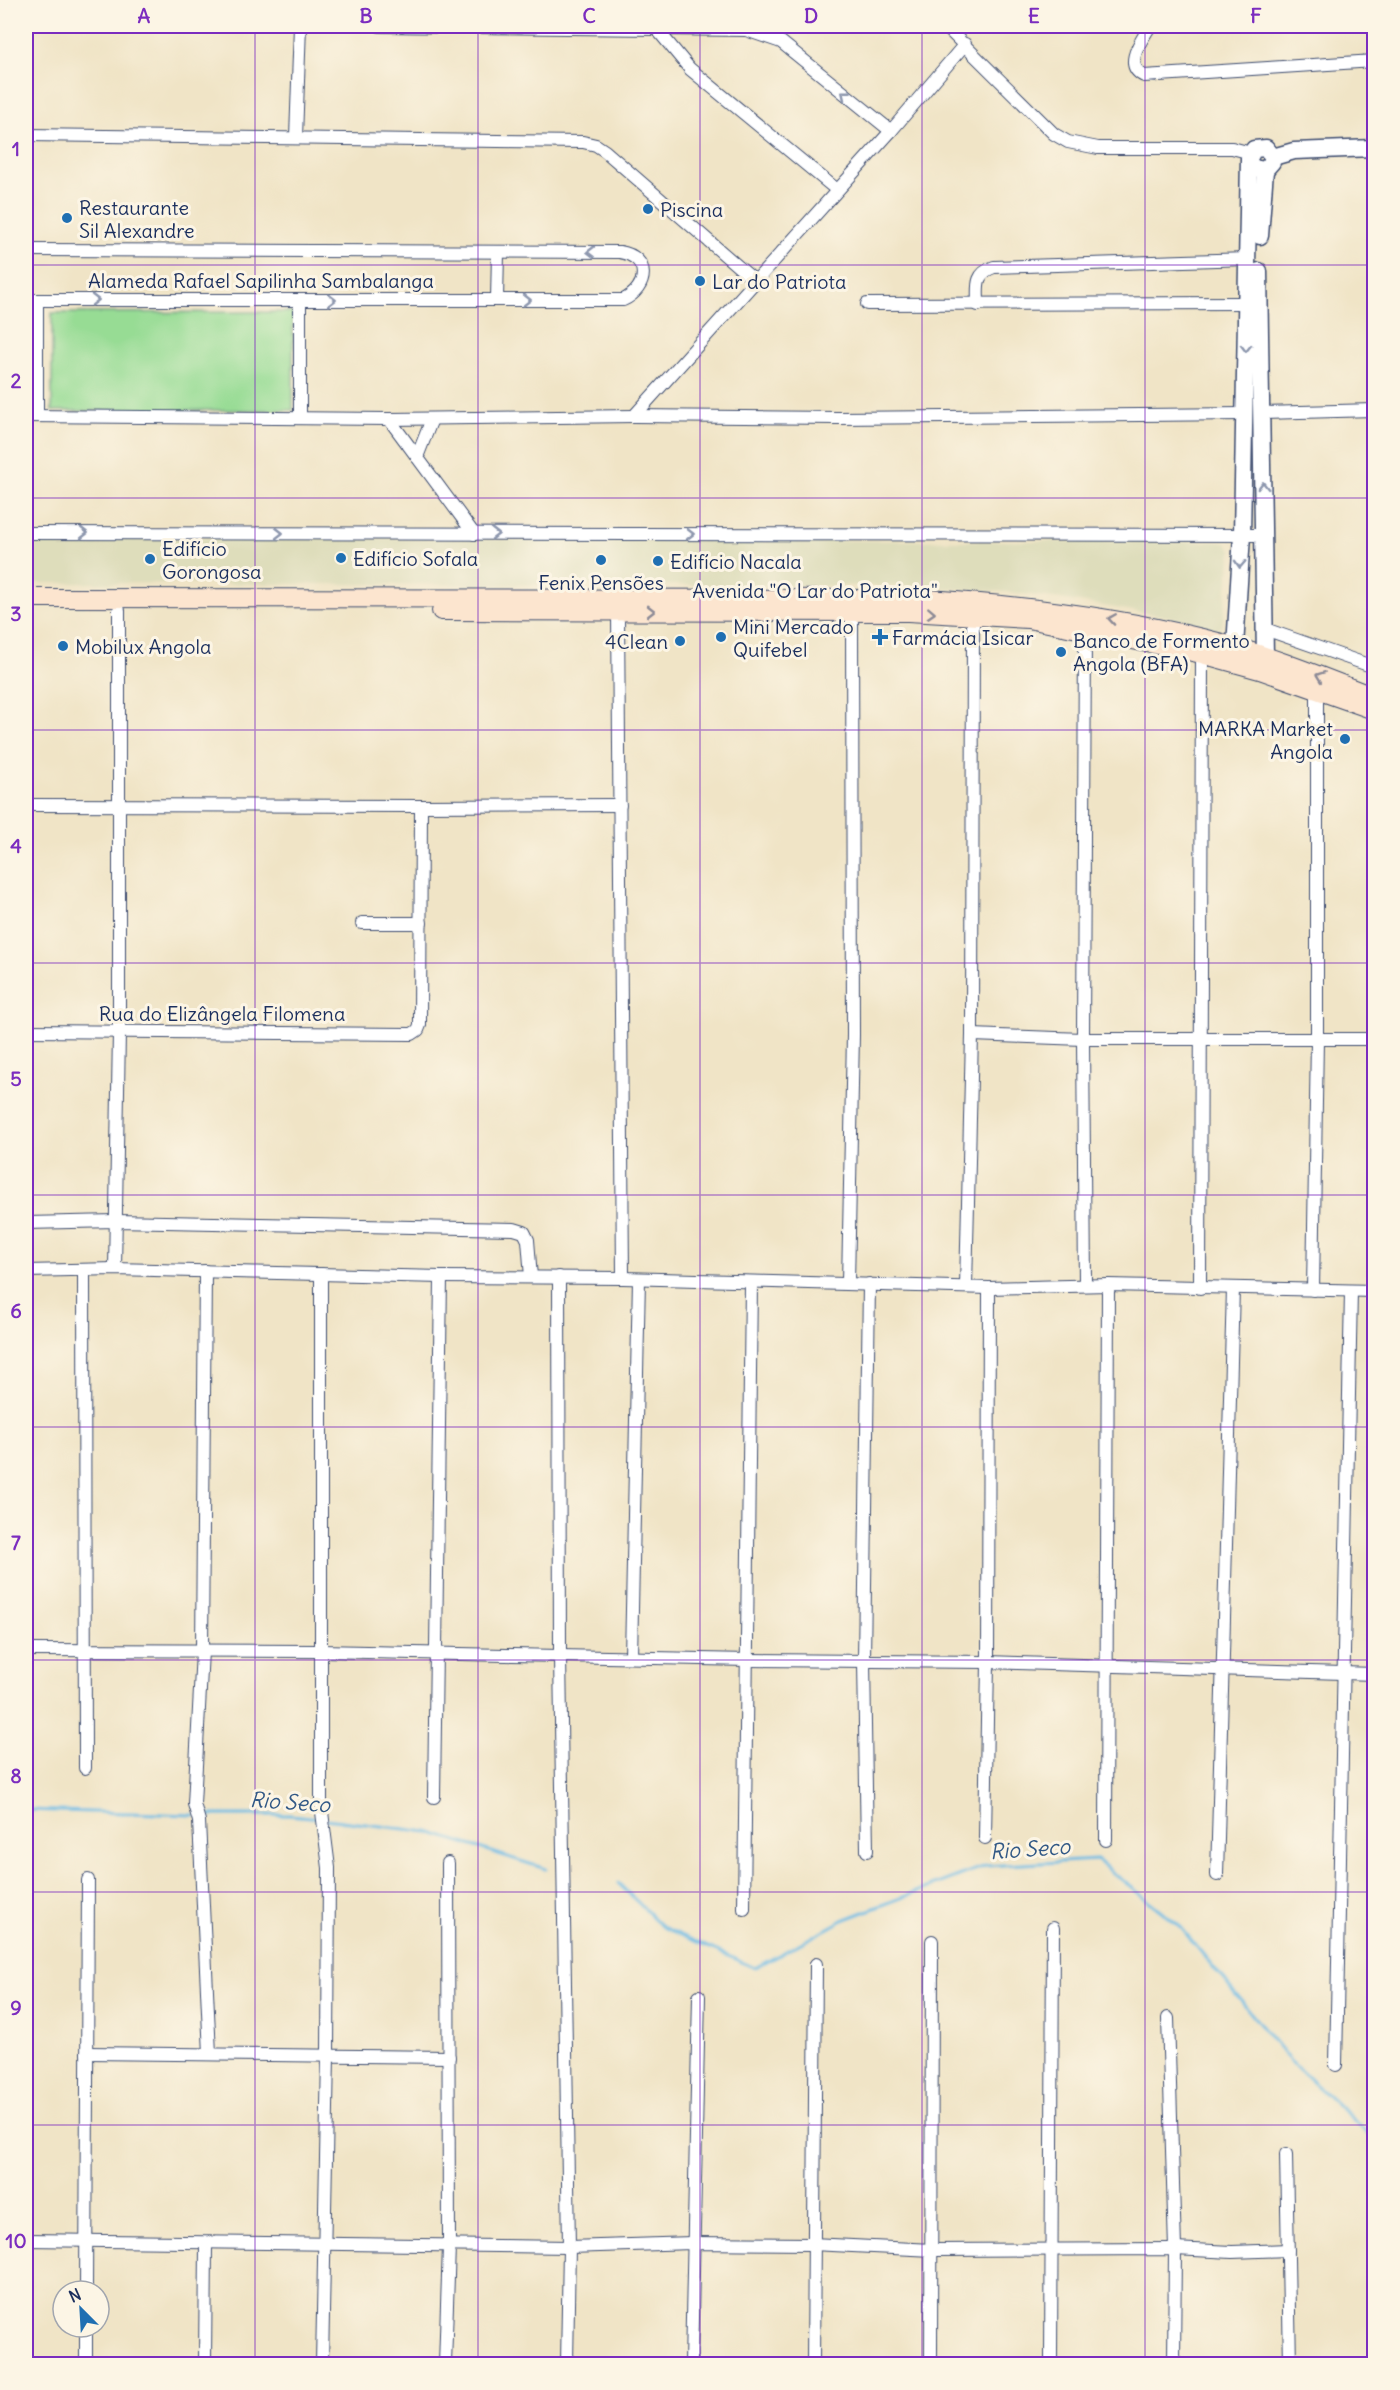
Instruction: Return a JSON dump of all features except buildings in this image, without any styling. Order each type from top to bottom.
[{"type":"main road","name":"Avenida \"O Lar do Patriota\"","points":[[26,598],[928,598],[1002,604],[1128,622],[1235,647],[1374,697]]},
{"type":"main road","name":"Avenida \"O Lar do Patriota\"","points":[[26,610],[852,611],[1028,619],[1202,654],[1260,670],[1374,710]]},
{"type":"street","points":[[296,137],[300,26]]},
{"type":"street","points":[[380,26],[655,27],[746,30],[764,34],[781,42],[891,131]]},
{"type":"street","points":[[945,26],[1054,134],[1068,142],[1098,148],[1232,148],[1260,161],[1294,151],[1374,148]]},
{"type":"street","points":[[1150,26],[1134,57],[1137,72],[1144,76],[1374,61]]},
{"type":"street","points":[[655,27],[690,69],[837,190]]},
{"type":"street","points":[[634,416],[891,131],[965,44]]},
{"type":"street","points":[[26,135],[296,137],[596,144],[756,282]]},
{"type":"street","points":[[1235,647],[1242,535],[1248,259],[1260,161]]},
{"type":"street","points":[[1260,161],[1258,263],[1265,657]]},
{"type":"street","name":"Alameda Rafael Sapilinha Sambalanga","points":[[26,250],[627,253],[640,263],[643,278],[636,292],[622,300],[31,300]]},
{"type":"street","points":[[497,300],[498,252]]},
{"type":"street","points":[[978,305],[978,280],[984,271],[994,267],[1248,259]]},
{"type":"street","points":[[31,300],[31,415],[432,419],[1244,414]]},
{"type":"street","points":[[300,300],[300,418]]},
{"type":"street","points":[[867,304],[1247,303]]},
{"type":"street","points":[[1261,413],[1374,410]]},
{"type":"street","points":[[389,419],[474,534]]},
{"type":"street","points":[[417,457],[432,419]]},
{"type":"street","points":[[26,532],[1264,535]]},
{"type":"street","points":[[115,1269],[120,1032],[119,610]]},
{"type":"street","points":[[848,1283],[853,1035],[852,611]]},
{"type":"street","points":[[618,612],[623,1278]]},
{"type":"street","points":[[966,1287],[972,1035],[973,615]]},
{"type":"street","points":[[1264,629],[1374,667]]},
{"type":"street","points":[[1085,631],[1083,1039],[1085,1285]]},
{"type":"street","points":[[1200,1288],[1202,654]]},
{"type":"street","points":[[1313,1290],[1317,1039],[1317,689]]},
{"type":"street","points":[[26,805],[421,807],[620,805]]},
{"type":"street","points":[[362,923],[421,923],[421,807]]},
{"type":"street","name":"Rua do Elizângela Filomena","points":[[26,1031],[412,1034],[418,1030],[420,1024],[421,923]]},
{"type":"street","points":[[972,1035],[1083,1039],[1374,1039]]},
{"type":"street","points":[[26,1223],[116,1221],[514,1228],[524,1232],[528,1240],[531,1277]]},
{"type":"street","points":[[26,1271],[115,1269],[441,1277],[623,1278],[989,1288],[1108,1285],[1374,1291]]},
{"type":"street","points":[[84,1270],[85,1768]]},
{"type":"street","points":[[205,1271],[202,1651],[194,1804],[199,1821],[210,2054]]},
{"type":"street","points":[[321,1274],[321,1804],[329,1868],[322,2364]]},
{"type":"street","points":[[434,1797],[441,1277]]},
{"type":"street","points":[[559,1277],[560,1656],[569,2247],[567,2364]]},
{"type":"street","points":[[631,1656],[639,1279]]},
{"type":"street","points":[[744,1909],[751,1283]]},
{"type":"street","points":[[867,1851],[864,1661],[869,1284]]},
{"type":"street","points":[[1106,1840],[1108,1285]]},
{"type":"street","points":[[985,1838],[989,1288]]},
{"type":"street","points":[[1217,1875],[1233,1288]]},
{"type":"street","points":[[1336,2065],[1346,1674],[1351,1291]]},
{"type":"street","points":[[26,1650],[84,1652],[321,1651],[748,1660],[988,1662],[1374,1674]]},
{"type":"street","points":[[445,2364],[448,2246],[448,1863]]},
{"type":"street","points":[[86,2279],[87,1880]]},
{"type":"street","points":[[1051,2364],[1053,1928]]},
{"type":"street","points":[[932,1941],[932,2364]]},
{"type":"street","points":[[813,2364],[816,1964]]},
{"type":"street","points":[[691,2364],[699,1996]]},
{"type":"street","points":[[1168,2018],[1175,2249],[1174,2364]]},
{"type":"street","points":[[87,2053],[449,2057]]},
{"type":"street","points":[[1286,2154],[1290,2364]]},
{"type":"street","points":[[26,2240],[569,2247],[813,2244],[933,2250],[1175,2249],[1232,2252],[1288,2250]]},
{"type":"street","points":[[205,2364],[206,2244]]},
{"type":"street","points":[[86,2339],[86,2364]]},
{"type":"shaded area","points":[[26,537],[1220,542],[1226,543],[1232,551],[1222,626],[1217,630],[1170,617],[1061,599],[1008,592],[905,586],[26,583]]},
{"type":"green space","points":[[293,312],[293,410],[52,411],[52,313]]},
{"type":"waterway","name":"Rio Seco","points":[[26,1810],[194,1815]]},
{"type":"waterway","name":"Rio Seco","points":[[200,1815],[290,1815],[320,1818]]},
{"type":"waterway","name":"Rio Seco","points":[[326,1819],[428,1832],[546,1869]]},
{"type":"waterway","name":"Rio Seco","points":[[618,1883],[663,1927],[755,1968],[843,1920],[985,1866],[1097,1860],[1179,1925],[1290,2061],[1374,2139]]},
{"type":"place","name":"Piscina","points":[[648,209]]},
{"type":"place","name":"Restaurante Sil Alexandre","points":[[67,218]]},
{"type":"place","name":"Lar do Patriota","points":[[700,281]]},
{"type":"place","name":"Edifício Sofala","points":[[341,558]]},
{"type":"place","name":"Edifício Gorongosa","points":[[150,559]]},
{"type":"place","name":"Fenix Pensões","points":[[601,560]]},
{"type":"place","name":"Edifício Nacala","points":[[658,561]]},
{"type":"place","name":"Mini Mercado Quifebel","points":[[721,637]]},
{"type":"place","name":"Farmácia Isicar","points":[[880,637]]},
{"type":"place","name":"4Clean","points":[[680,641]]},
{"type":"place","name":"Mobilux Angola","points":[[63,646]]},
{"type":"place","name":"Banco de Formento Angola (BFA)","points":[[1061,652]]},
{"type":"place","name":"MARKA Market Angola","points":[[1345,739]]}]
